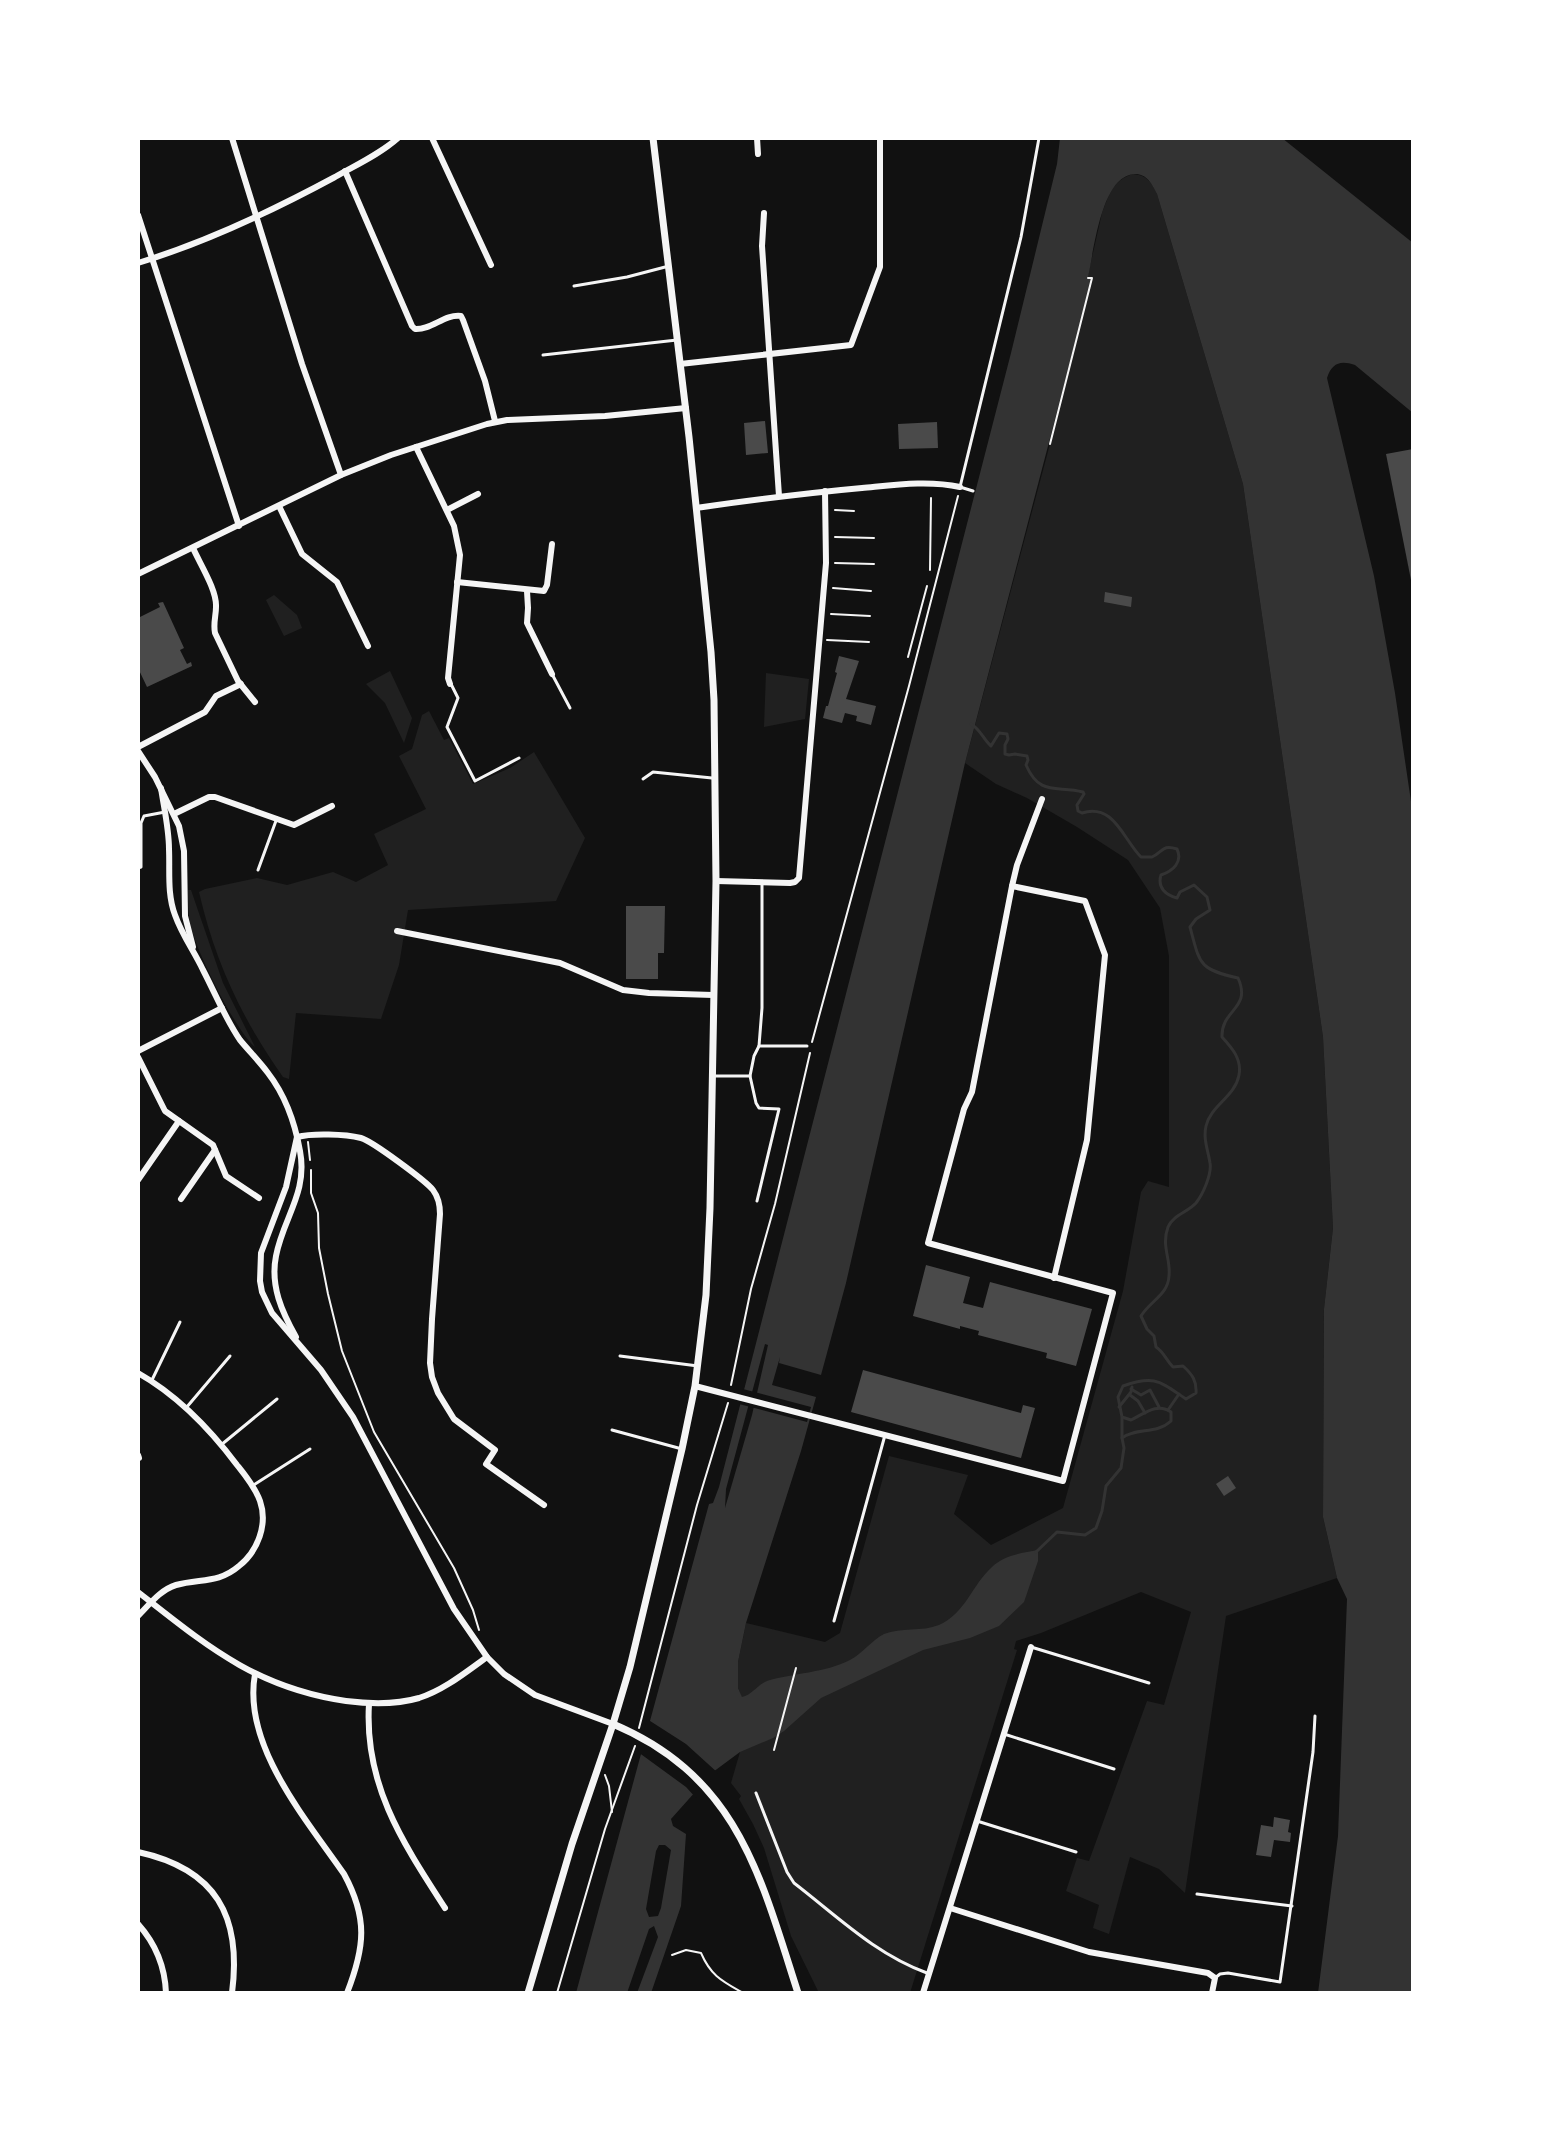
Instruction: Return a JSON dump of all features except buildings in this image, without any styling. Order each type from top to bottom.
[{"type":"street","points":[[232,138],[302,364],[341,475]]},
{"type":"street","points":[[138,263],[218,234],[257,216],[345,171],[398,138]]},
{"type":"street","points":[[432,138],[491,265]]},
{"type":"street","points":[[528,1993],[572,1844],[630,1667],[695,1386],[707,1265],[716,881],[711,652],[686,408],[653,138]]},
{"type":"street","points":[[757,138],[758,154]]},
{"type":"street","points":[[680,364],[851,345],[880,267],[880,138]]},
{"type":"street","points":[[345,171],[412,326],[422,329],[454,315],[461,316],[485,381],[495,421]]},
{"type":"street","points":[[764,213],[762,246],[779,496]]},
{"type":"street","points":[[138,215],[239,526]]},
{"type":"street","points":[[139,572],[341,475],[495,421],[605,416],[686,408]]},
{"type":"street","points":[[416,447],[454,526],[460,555],[448,678],[450,684]]},
{"type":"street","points":[[696,508],[825,491],[922,484],[960,487]]},
{"type":"street","points":[[716,881],[790,883],[799,878],[826,563],[825,491]]},
{"type":"street","points":[[447,510],[478,494]]},
{"type":"street","points":[[279,506],[302,554],[337,582],[368,646]]},
{"type":"street","points":[[457,582],[544,591],[552,544]]},
{"type":"street","points":[[193,548],[214,594],[217,606],[213,624],[215,633],[241,684],[255,702]]},
{"type":"street","points":[[527,591],[527,623],[552,674]]},
{"type":"street","points":[[195,953],[185,916],[182,838],[174,814],[138,749],[205,712],[216,696],[241,684]]},
{"type":"street","points":[[161,788],[172,901],[182,930],[240,1040],[285,1100],[297,1137],[301,1154],[301,1186],[276,1255],[274,1284],[280,1307],[298,1342]]},
{"type":"street","points":[[174,814],[215,797],[294,825],[332,806]]},
{"type":"street","points":[[695,1386],[1063,1481],[1113,1293],[928,1243],[964,1109],[972,1092],[1017,865],[1042,799]]},
{"type":"street","points":[[1012,886],[1085,901],[1105,955],[1087,1140],[1054,1278]]},
{"type":"street","points":[[397,931],[560,963],[623,990],[713,995]]},
{"type":"street","points":[[138,1051],[222,1008]]},
{"type":"street","points":[[138,1057],[165,1111],[213,1145],[226,1176],[259,1198]]},
{"type":"street","points":[[138,1180],[179,1121]]},
{"type":"street","points":[[297,1137],[361,1138],[436,1193],[440,1214],[432,1319],[432,1377],[454,1419],[495,1450],[486,1464],[544,1505]]},
{"type":"street","points":[[297,1137],[286,1187],[261,1253],[262,1292],[272,1313],[331,1382],[353,1417],[450,1601],[487,1657],[504,1674],[535,1695],[636,1732],[684,1765],[718,1802],[739,1832],[758,1873],[798,1993]]},
{"type":"street","points":[[181,1199],[215,1150]]},
{"type":"street","points":[[138,1373],[186,1408],[221,1445],[252,1486],[263,1517],[260,1535],[251,1555],[242,1564],[222,1578],[176,1585],[158,1595],[138,1616]]},
{"type":"street","points":[[138,1592],[205,1645],[255,1674],[321,1697],[369,1704],[400,1702],[427,1695],[487,1657]]},
{"type":"street","points":[[923,1993],[1031,1647]]},
{"type":"street","points":[[255,1674],[254,1710],[269,1757],[285,1787],[344,1874],[360,1912],[363,1937],[360,1956],[347,1993]]},
{"type":"street","points":[[369,1704],[370,1749],[379,1789],[395,1825],[445,1908]]},
{"type":"street","points":[[138,1852],[181,1866],[210,1890],[221,1906],[233,1942],[232,1993]]},
{"type":"street","points":[[950,1908],[1084,1950],[1208,1973],[1215,1978],[1212,1993]]},
{"type":"street","points":[[138,1924],[158,1955],[166,1993]]},
{"type":"lane","points":[[973,491],[960,487],[1021,237],[1039,138]]},
{"type":"lane","points":[[574,286],[669,266]]},
{"type":"lane","points":[[543,355],[677,340]]},
{"type":"lane","points":[[552,674],[570,708]]},
{"type":"lane","points":[[450,684],[458,698],[447,727],[475,781],[519,758]]},
{"type":"lane","points":[[643,779],[653,772],[716,778]]},
{"type":"lane","points":[[138,868],[141,867],[141,823],[144,816],[165,812]]},
{"type":"lane","points":[[258,870],[277,818]]},
{"type":"lane","points":[[757,1201],[779,1109],[759,1108],[750,1076],[759,1046],[762,1008],[762,882]]},
{"type":"lane","points":[[759,1046],[807,1046]]},
{"type":"lane","points":[[713,1076],[750,1076]]},
{"type":"lane","points":[[151,1382],[180,1322]]},
{"type":"lane","points":[[186,1408],[230,1356]]},
{"type":"lane","points":[[620,1356],[698,1366]]},
{"type":"lane","points":[[221,1445],[277,1399]]},
{"type":"lane","points":[[612,1430],[682,1449]]},
{"type":"lane","points":[[834,1621],[885,1435]]},
{"type":"lane","points":[[252,1486],[310,1449]]},
{"type":"lane","points":[[1031,1647],[1149,1683]]},
{"type":"lane","points":[[1215,1978],[1228,1973],[1280,1982],[1313,1752],[1315,1716]]},
{"type":"lane","points":[[1004,1734],[1114,1769]]},
{"type":"lane","points":[[756,1793],[794,1883],[867,1942],[929,1974]]},
{"type":"lane","points":[[977,1821],[1076,1852]]},
{"type":"lane","points":[[1197,1894],[1292,1906]]},
{"type":"path","points":[[1050,444],[1092,278],[1088,278]]},
{"type":"path","points":[[636,1732],[730,1394],[751,1289],[775,1204],[811,1047],[960,487]]},
{"type":"path","points":[[930,570],[931,498]]},
{"type":"path","points":[[826,510],[854,511]]},
{"type":"path","points":[[827,537],[874,538]]},
{"type":"path","points":[[826,563],[874,564]]},
{"type":"path","points":[[908,657],[927,586]]},
{"type":"path","points":[[824,587],[871,591]]},
{"type":"path","points":[[821,614],[870,616]]},
{"type":"path","points":[[819,640],[869,642]]},
{"type":"path","points":[[306,1135],[310,1152],[311,1193],[318,1213],[319,1248],[342,1351],[374,1432],[434,1531],[465,1591],[479,1629],[472,1637]]},
{"type":"path","points":[[774,1750],[796,1668]]},
{"type":"path","points":[[557,1993],[605,1829],[635,1745]]},
{"type":"path","points":[[600,1762],[609,1786],[612,1813]]},
{"type":"path","points":[[672,1955],[686,1950],[701,1953],[718,1978],[743,1993]]},
{"type":"shaded area","points":[[1060,138],[1282,138],[1413,243],[1413,413],[1355,365],[1337,364],[1327,378],[1374,576],[1413,815],[1413,1993],[1318,1993],[1338,1836],[1347,1599],[1337,1578],[1323,1517],[1324,1309],[1333,1228],[1323,1037],[1243,484],[1157,194],[1146,178],[1135,174],[1123,178],[1114,187],[1101,216],[1088,277],[1092,278],[965,763],[846,1283],[821,1375],[779,1363],[780,1357],[772,1385],[816,1397],[746,1623],[738,1662],[738,1688],[742,1697],[746,1696],[767,1681],[830,1668],[850,1660],[884,1634],[939,1625],[962,1607],[985,1574],[997,1563],[1014,1555],[1038,1550],[1038,1561],[1024,1602],[999,1626],[970,1638],[923,1650],[821,1698],[784,1731],[740,1752],[713,1772],[671,1819],[673,1826],[686,1834],[681,1906],[651,1993],[637,1993],[658,1937],[654,1926],[649,1929],[627,1993],[576,1993],[709,1504],[713,1503],[719,1487],[1057,164]],"holes":[[[765,1344],[768,1345],[752,1415],[725,1508],[726,1489]],[[659,1845],[671,1850],[661,1908],[658,1916],[649,1917],[646,1909]]]},
{"type":"shaded area","points":[[1133,174],[1148,180],[1157,194],[1243,484],[1323,1037],[1333,1228],[1324,1309],[1323,1517],[1337,1578],[1226,1616],[1185,1893],[1159,1869],[1130,1857],[1109,1934],[1093,1928],[1099,1905],[1066,1891],[1077,1858],[1089,1861],[1147,1701],[1164,1705],[1191,1612],[1141,1592],[1016,1641],[1014,1649],[1017,1650],[910,1993],[819,1993],[791,1936],[764,1848],[739,1799],[741,1796],[731,1783],[740,1752],[742,1698],[738,1688],[738,1662],[746,1623],[825,1642],[840,1633],[889,1456],[968,1475],[954,1514],[991,1545],[1063,1508],[1123,1291],[1141,1192],[1148,1181],[1169,1187],[1169,956],[1160,908],[1128,860],[965,763],[1050,444],[1102,213],[1116,184]]},
{"type":"shaded area","points":[[274,595],[297,615],[302,628],[284,636],[266,600]]},
{"type":"shaded area","points":[[390,671],[412,718],[404,743],[385,703],[366,684]]},
{"type":"shaded area","points":[[766,673],[809,679],[805,719],[764,727]]},
{"type":"shaded area","points":[[429,711],[444,740],[449,738],[473,784],[510,768],[534,752],[585,838],[556,901],[408,910],[399,965],[381,1019],[296,1013],[289,1079],[283,1077],[232,989],[213,942],[199,892],[257,878],[287,885],[333,872],[356,882],[388,865],[374,834],[426,809],[399,756],[412,749],[422,715]]},
{"type":"shaded area","points":[[188,890],[191,890],[223,983],[255,1047],[228,1010],[201,955],[190,922]]},
{"type":"pier","points":[[743,1389],[811,1407],[807,1422],[739,1404]]},
{"type":"pier","points":[[647,1719],[686,1744],[718,1773],[696,1798],[686,1787],[638,1752]]},
{"type":"waterway","points":[[971,724],[991,746],[999,733],[1007,734],[1005,754],[1027,756],[1026,765],[1031,775],[1043,786],[1083,792],[1077,805],[1078,811],[1093,811],[1110,818],[1141,857],[1152,857],[1165,848],[1177,849],[1178,862],[1161,875],[1161,887],[1177,898],[1180,892],[1194,885],[1207,897],[1210,910],[1190,927],[1196,949],[1208,968],[1238,978],[1241,988],[1239,1003],[1226,1020],[1222,1037],[1238,1059],[1240,1069],[1237,1083],[1213,1112],[1206,1126],[1210,1168],[1204,1189],[1196,1203],[1173,1219],[1168,1227],[1165,1240],[1168,1283],[1141,1316],[1154,1336],[1156,1347],[1173,1367],[1183,1366],[1191,1375],[1196,1393],[1186,1399],[1163,1384],[1150,1381],[1123,1386],[1118,1397],[1122,1417],[1131,1420],[1161,1408],[1171,1412],[1171,1421],[1159,1428],[1122,1438],[1121,1468],[1106,1486],[1096,1528],[1085,1535],[1057,1532],[1036,1552]]},
{"type":"waterway","points":[[1119,1407],[1132,1387]]},
{"type":"waterway","points":[[1131,1389],[1141,1395],[1150,1390],[1159,1407]]},
{"type":"waterway","points":[[1168,1410],[1179,1394]]},
{"type":"waterway","points":[[1130,1395],[1145,1413]]},
{"type":"waterway","points":[[1122,1418],[1122,1438]]}]
